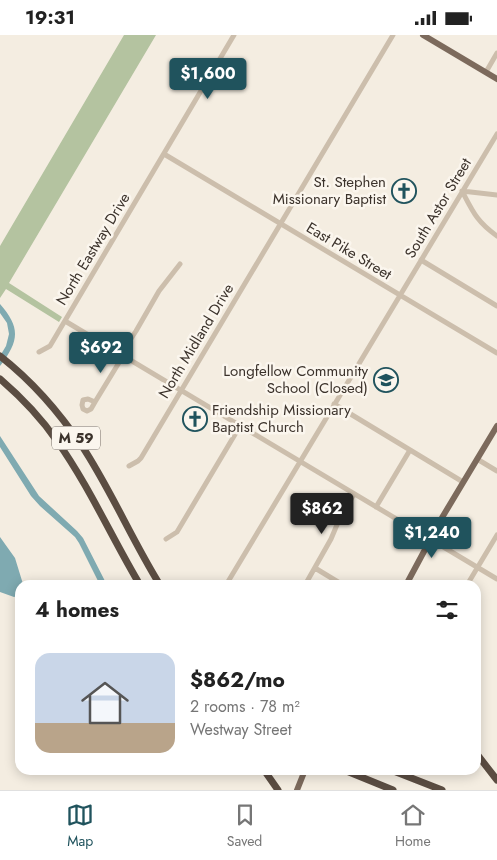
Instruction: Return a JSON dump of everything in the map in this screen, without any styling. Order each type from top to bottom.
[{"type":"highway","name":"M 59","points":[[0,356],[52,405],[75,435],[157,580]]},
{"type":"highway","name":"M 59","points":[[0,379],[34,412],[60,445],[137,580]]},
{"type":"highway","points":[[481,759],[497,779]]},
{"type":"highway","points":[[268,775],[278,790]]},
{"type":"highway","points":[[356,775],[393,790]]},
{"type":"highway","points":[[404,775],[442,790]]},
{"type":"main road","points":[[423,35],[497,79]]},
{"type":"main road","points":[[409,580],[430,539],[497,426]]},
{"type":"main road","points":[[297,790],[303,775]]},
{"type":"street","name":"North Eastway Drive","points":[[39,352],[50,346],[234,35]]},
{"type":"street","name":"North Midland Drive","points":[[129,466],[141,458],[393,35]]},
{"type":"street","points":[[486,72],[497,53]]},
{"type":"street","name":"South Astor Street","points":[[229,580],[497,134]]},
{"type":"street","name":"East Pike Street","points":[[164,155],[497,353]]},
{"type":"street","points":[[462,191],[497,195]]},
{"type":"street","points":[[462,191],[474,214],[497,236]]},
{"type":"street","points":[[421,260],[497,306]]},
{"type":"street","points":[[95,402],[159,291],[180,264]]},
{"type":"street","points":[[65,321],[497,579]]},
{"type":"street","points":[[334,404],[463,482]]},
{"type":"street","points":[[166,539],[177,532],[240,426]]},
{"type":"street","points":[[376,507],[410,450]]},
{"type":"street","points":[[477,459],[497,471]]},
{"type":"street","points":[[307,580],[354,494]]},
{"type":"street","points":[[470,580],[497,535]]},
{"type":"street","points":[[315,568],[335,580]]},
{"type":"green space","points":[[124,35],[156,35],[9,283],[62,317],[59,322],[6,289],[0,298],[0,246]]},
{"type":"water","points":[[0,304],[12,320],[15,335],[11,349],[0,366],[0,356],[6,346],[9,334],[7,323],[0,313]]},
{"type":"water","points":[[0,436],[39,496],[83,538],[104,580],[98,580],[75,537],[31,496],[0,447]]},
{"type":"water","points":[[0,537],[15,558],[22,580],[15,580],[15,597],[0,592]]},
{"type":"place","name":"St. Stephen Missionary Baptist","points":[[404,191]]},
{"type":"place","name":"Longfellow Community School (Closed)","points":[[386,380]]},
{"type":"place","name":"Friendship Missionary Baptist Church","points":[[195,419]]}]
